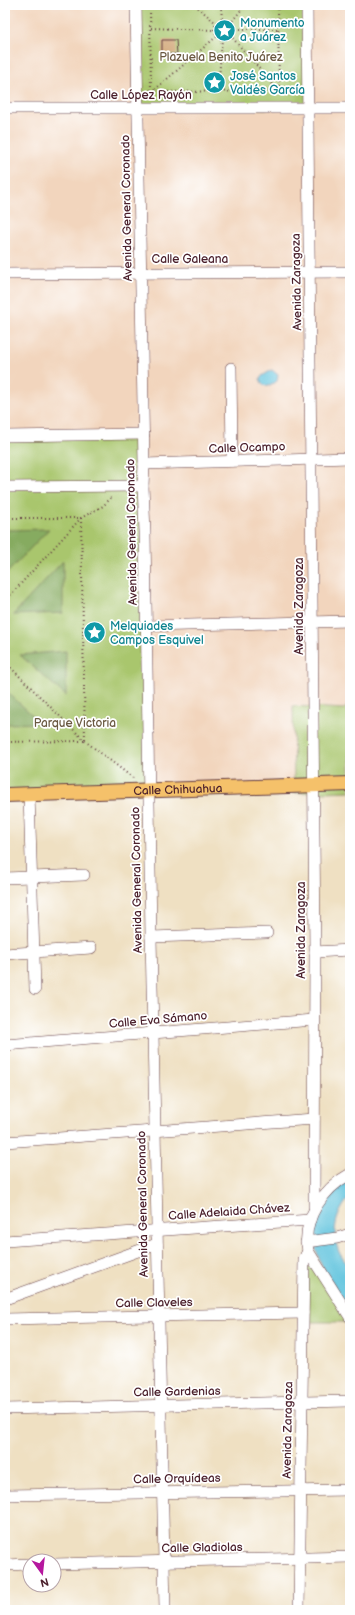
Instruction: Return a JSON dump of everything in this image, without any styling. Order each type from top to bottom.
[{"type":"main road","name":"Calle Chihuahua","points":[[5,795],[350,784]]},
{"type":"street","name":"Avenida General Coronado","points":[[136,5],[142,272],[144,434],[143,486],[147,626],[156,1230],[165,1610]]},
{"type":"street","name":"Avenida Zaragoza","points":[[299,1610],[304,1259],[309,1245],[310,1220],[314,1207],[315,952],[307,5]]},
{"type":"street","name":"Calle López Rayón","points":[[5,108],[350,108]]},
{"type":"street","name":"Calle Galeana","points":[[5,274],[142,272],[350,272]]},
{"type":"street","points":[[232,368],[232,461]]},
{"type":"street","points":[[5,436],[144,434]]},
{"type":"street","name":"Calle Ocampo","points":[[144,464],[350,458]]},
{"type":"street","points":[[5,487],[143,486]]},
{"type":"street","points":[[147,626],[350,621]]},
{"type":"street","points":[[29,794],[35,989]]},
{"type":"street","points":[[5,878],[84,875]]},
{"type":"street","points":[[151,937],[267,933]]},
{"type":"street","points":[[5,954],[91,948]]},
{"type":"street","points":[[315,952],[350,950]]},
{"type":"street","name":"Calle Eva Sámano","points":[[5,1045],[314,1020]]},
{"type":"street","points":[[5,1142],[314,1119]]},
{"type":"street","points":[[314,1207],[338,1181],[350,1174]]},
{"type":"street","name":"Calle Adelaida Chávez","points":[[5,1241],[310,1220]]},
{"type":"street","points":[[350,1234],[309,1245],[350,1317]]},
{"type":"street","points":[[5,1299],[157,1244]]},
{"type":"street","name":"Calle Claveles","points":[[5,1319],[303,1313]]},
{"type":"street","name":"Calle Gardenias","points":[[5,1409],[350,1401]]},
{"type":"street","name":"Calle Orquídeas","points":[[5,1495],[350,1490]]},
{"type":"street","name":"Calle Gladiolas","points":[[62,1564],[350,1558]]},
{"type":"street","points":[[5,1565],[22,1564]]},
{"type":"path","points":[[150,5],[151,92]]},
{"type":"path","points":[[195,5],[216,23]]},
{"type":"path","points":[[221,5],[222,21]]},
{"type":"path","points":[[230,24],[245,5]]},
{"type":"path","points":[[278,5],[278,91]]},
{"type":"path","points":[[216,23],[222,21],[230,24]]},
{"type":"path","points":[[216,23],[214,30],[216,36],[222,39]]},
{"type":"path","points":[[222,39],[230,35],[232,30],[230,24]]},
{"type":"path","points":[[151,28],[214,30]]},
{"type":"path","points":[[232,30],[278,29]]},
{"type":"path","points":[[230,35],[278,91]]},
{"type":"path","points":[[151,92],[216,36]]},
{"type":"path","points":[[218,91],[222,39]]},
{"type":"path","points":[[151,92],[278,91]]},
{"type":"path","points":[[5,601],[81,518],[103,506]]},
{"type":"path","points":[[5,518],[81,518]]},
{"type":"path","points":[[81,518],[85,741]]},
{"type":"path","points":[[5,662],[85,741],[149,791]]},
{"type":"path","points":[[5,742],[85,741]]},
{"type":"shaded area","points":[[5,5],[350,5],[350,782],[5,795]]},
{"type":"green space","name":"Plazuela Benito Juárez","points":[[134,5],[306,5],[307,109],[135,108]]},
{"type":"green space","points":[[140,435],[141,485],[5,485],[5,437]]},
{"type":"green space","name":"Parque Victoria","points":[[141,486],[147,793],[5,796],[5,488]]},
{"type":"green space","points":[[49,529],[5,575],[5,530]]},
{"type":"green space","points":[[63,561],[63,613],[13,615]]},
{"type":"green space","points":[[66,651],[66,696],[20,655]]},
{"type":"green space","points":[[5,690],[41,723],[5,724]]},
{"type":"green space","points":[[350,703],[350,791],[294,793],[293,706],[344,709]]},
{"type":"green space","points":[[307,1251],[350,1322],[303,1322]]},
{"type":"water","points":[[272,370],[278,375],[277,381],[270,386],[263,385],[260,379]]},
{"type":"water","points":[[350,1177],[350,1197],[342,1208],[336,1222],[335,1235],[339,1252],[348,1265],[351,1275],[350,1311],[326,1274],[320,1261],[315,1247],[314,1233],[316,1219],[322,1205],[331,1194]]},
{"type":"building","points":[[162,40],[176,40],[177,54],[162,54]]},
{"type":"place","name":"Monumento a Juárez","points":[[224,30]]},
{"type":"place","name":"José Santos Valdés García","points":[[215,83]]},
{"type":"place","name":"Melquiades Campos Esquivel","points":[[95,633]]}]
